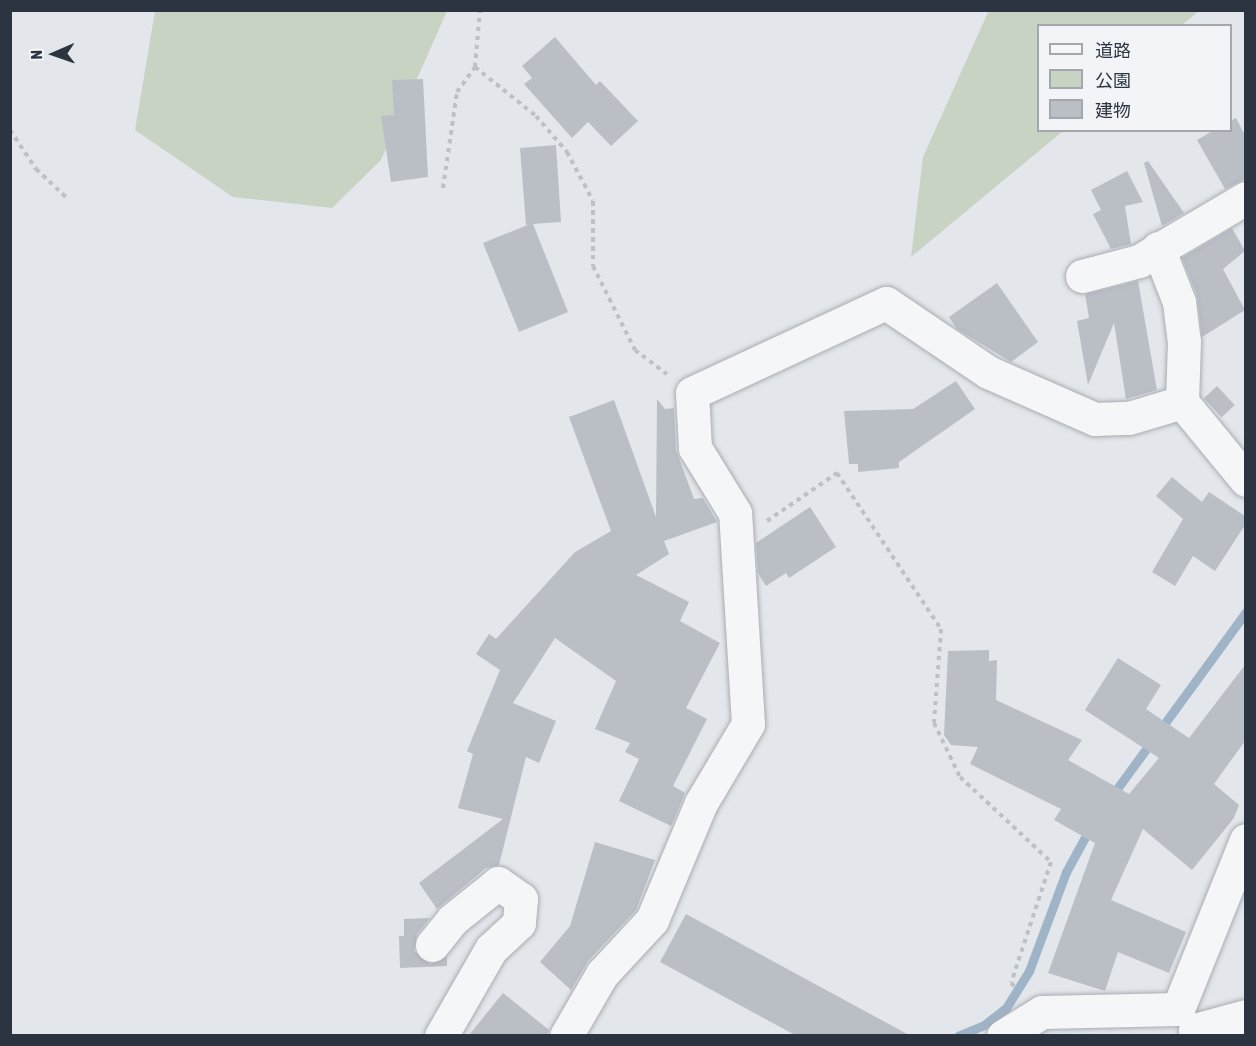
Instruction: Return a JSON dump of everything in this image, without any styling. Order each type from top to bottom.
[{"type":"street","points":[[1082,276],[1139,261],[1245,198]]},
{"type":"street","points":[[1158,248],[1179,302],[1184,341],[1182,402],[1245,480]]},
{"type":"street","points":[[566,1035],[602,974],[652,920],[701,803],[748,724],[735,513],[695,448],[692,393],[886,303],[988,372],[1095,418],[1129,418],[1182,402]]},
{"type":"street","points":[[1190,1025],[1245,840]]},
{"type":"street","points":[[432,945],[452,920],[498,883],[521,899],[519,924],[491,949],[441,1035]]},
{"type":"street","points":[[1003,1035],[1042,1012],[1190,1025],[1245,1016]]},
{"type":"path","points":[[443,188],[458,92],[475,67],[480,10]]},
{"type":"path","points":[[475,67],[536,116],[567,152],[593,201],[593,266],[635,350],[692,393]]},
{"type":"path","points":[[10,129],[36,169],[67,198]]},
{"type":"path","points":[[736,529],[763,524],[837,472],[941,629],[934,723],[960,777],[1051,862],[1011,984],[1042,1012]]},
{"type":"green space","points":[[989,10],[1199,11],[1183,24],[1037,24],[1037,132],[1062,132],[911,257],[923,157]]},
{"type":"green space","points":[[155,11],[447,11],[381,160],[332,208],[233,197],[135,130]]},
{"type":"building","points":[[555,37],[596,85],[600,81],[638,121],[611,146],[588,122],[572,138],[524,84],[532,78],[522,66]]},
{"type":"building","points":[[423,79],[428,177],[391,182],[381,116],[394,115],[392,80]]},
{"type":"building","points":[[1236,118],[1245,135],[1245,179],[1225,189],[1197,140],[1211,132],[1232,132],[1232,120]]},
{"type":"building","points":[[556,145],[561,222],[533,224],[568,312],[519,332],[483,243],[530,224],[526,225],[520,148]]},
{"type":"building","points":[[1148,161],[1184,213],[1162,226],[1144,163]]},
{"type":"building","points":[[1127,171],[1143,202],[1125,206],[1131,244],[1111,249],[1093,214],[1101,210],[1091,190]]},
{"type":"building","points":[[1232,228],[1245,251],[1223,269],[1245,310],[1202,337],[1197,295],[1182,258]]},
{"type":"building","points":[[1138,281],[1157,390],[1126,399],[1114,323],[1088,385],[1077,321],[1089,318],[1085,294]]},
{"type":"building","points":[[997,283],[1038,342],[1011,362],[957,329],[949,317]]},
{"type":"building","points":[[956,381],[975,409],[899,462],[899,468],[858,472],[858,464],[849,464],[844,411],[913,409]]},
{"type":"building","points":[[1217,386],[1235,405],[1222,417],[1204,398]]},
{"type":"building","points":[[657,399],[665,409],[674,408],[676,450],[694,499],[703,498],[717,522],[664,541],[669,554],[636,575],[689,602],[680,621],[720,643],[686,708],[707,719],[673,786],[685,793],[673,822],[671,826],[619,801],[639,759],[625,752],[630,743],[595,729],[616,681],[555,638],[513,703],[556,721],[539,763],[526,757],[499,865],[486,868],[437,909],[419,883],[503,819],[458,808],[473,754],[467,751],[500,670],[476,654],[489,634],[496,639],[575,552],[611,531],[569,417],[614,400],[656,517]]},
{"type":"building","points":[[1172,477],[1202,502],[1209,492],[1245,516],[1245,525],[1215,571],[1193,556],[1175,586],[1152,572],[1183,519],[1156,496]]},
{"type":"building","points":[[810,507],[836,547],[789,578],[786,573],[766,586],[758,573],[756,543]]},
{"type":"building","points":[[989,650],[989,661],[997,660],[996,700],[1082,740],[1068,760],[1129,794],[1159,758],[1085,710],[1118,658],[1161,685],[1146,709],[1189,738],[1245,665],[1245,741],[1214,784],[1239,805],[1234,818],[1192,870],[1143,829],[1111,900],[1186,932],[1169,973],[1118,952],[1105,991],[1048,973],[1095,843],[1054,820],[1061,809],[970,764],[978,747],[951,745],[944,735],[948,651]]},
{"type":"building","points":[[595,842],[655,860],[636,910],[588,961],[571,990],[540,962],[570,926]]},
{"type":"building","points":[[686,914],[909,1035],[795,1035],[660,962]]},
{"type":"building","points":[[430,918],[417,934],[414,951],[430,964],[447,956],[447,966],[400,968],[399,936],[404,936],[404,919]]},
{"type":"building","points":[[503,993],[549,1030],[547,1035],[469,1035]]},
{"type":"waterway","points":[[1111,797],[1246,612]]},
{"type":"waterway","points":[[958,1036],[984,1025],[1006,1008],[1029,971],[1066,872],[1090,828]]}]
